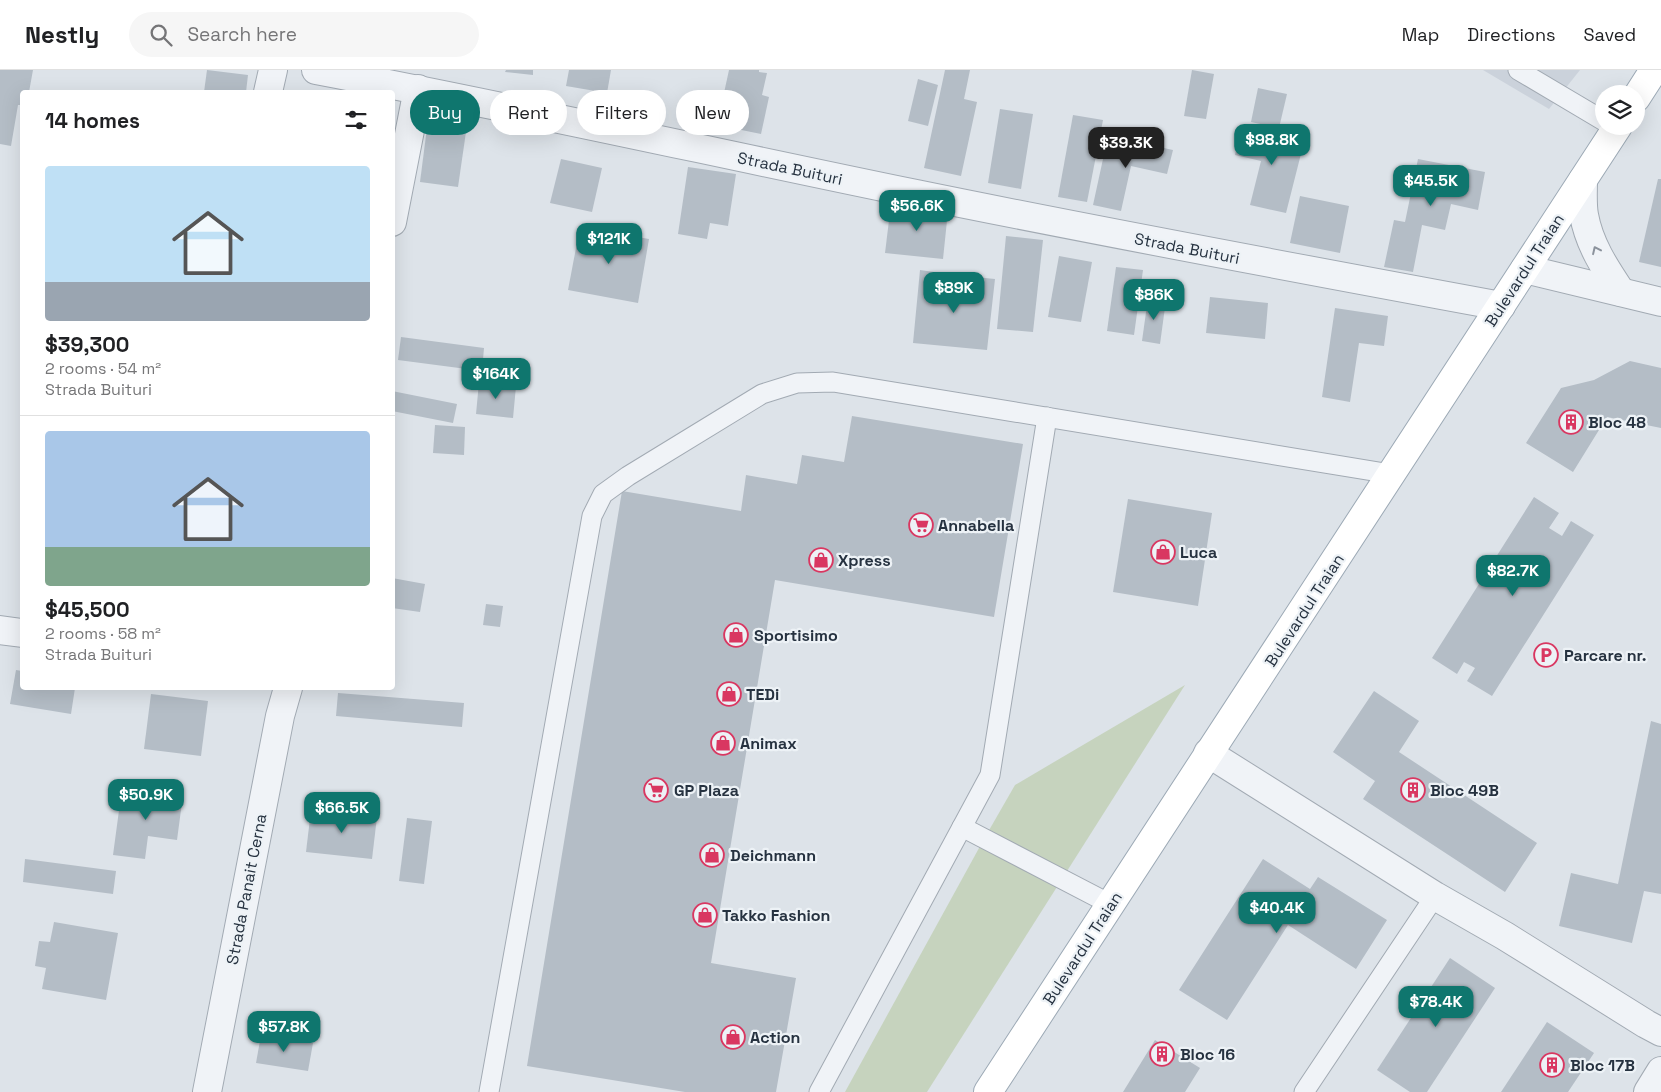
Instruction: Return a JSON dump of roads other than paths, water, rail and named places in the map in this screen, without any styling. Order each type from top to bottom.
[{"type":"main road","points":[[1644,85],[1654,70]]},
{"type":"main road","name":"Bulevardul Traian","points":[[988,1092],[1583,180],[1607,135]]},
{"type":"street","points":[[268,90],[273,70]]},
{"type":"street","name":"Strada Buituri","points":[[316,70],[418,89],[919,195],[1501,306]]},
{"type":"street","points":[[395,207],[418,89]]},
{"type":"street","points":[[1583,180],[1584,213],[1588,232],[1603,266],[1621,292]]},
{"type":"street","points":[[1525,269],[1661,302]]},
{"type":"street","points":[[0,630],[20,632]]},
{"type":"street","name":"Strada Panait Cerna","points":[[207,1092],[280,716],[287,690]]},
{"type":"street","points":[[1208,753],[1435,896],[1661,1032]]},
{"type":"street","points":[[1648,1092],[1661,1071]]},
{"type":"lane","points":[[1518,70],[1595,116]]},
{"type":"lane","points":[[489,1092],[592,516],[603,494],[628,476],[762,394],[797,383],[833,382],[1391,474]]},
{"type":"lane","points":[[819,1092],[990,775],[1047,416]]},
{"type":"lane","points":[[962,828],[1110,904]]},
{"type":"lane","points":[[1304,1092],[1435,896]]},
{"type":"place","name":"Bloc 48","points":[[1571,422]]},
{"type":"place","name":"Annabella","points":[[921,525]]},
{"type":"place","name":"Luca","points":[[1163,552]]},
{"type":"place","name":"Xpress","points":[[821,560]]},
{"type":"place","name":"Sportisimo","points":[[736,635]]},
{"type":"place","name":"Parcare nr.","points":[[1546,655]]},
{"type":"place","name":"TEDi","points":[[729,694]]},
{"type":"place","name":"Animax","points":[[723,743]]},
{"type":"place","name":"GP Plaza","points":[[656,790]]},
{"type":"place","name":"Bloc 49B","points":[[1413,790]]},
{"type":"place","name":"Deichmann","points":[[712,855]]},
{"type":"place","name":"Takko Fashion","points":[[705,915]]},
{"type":"place","name":"Action","points":[[733,1037]]},
{"type":"place","name":"Bloc 16","points":[[1162,1054]]},
{"type":"place","name":"Bloc 17B","points":[[1552,1065]]}]
